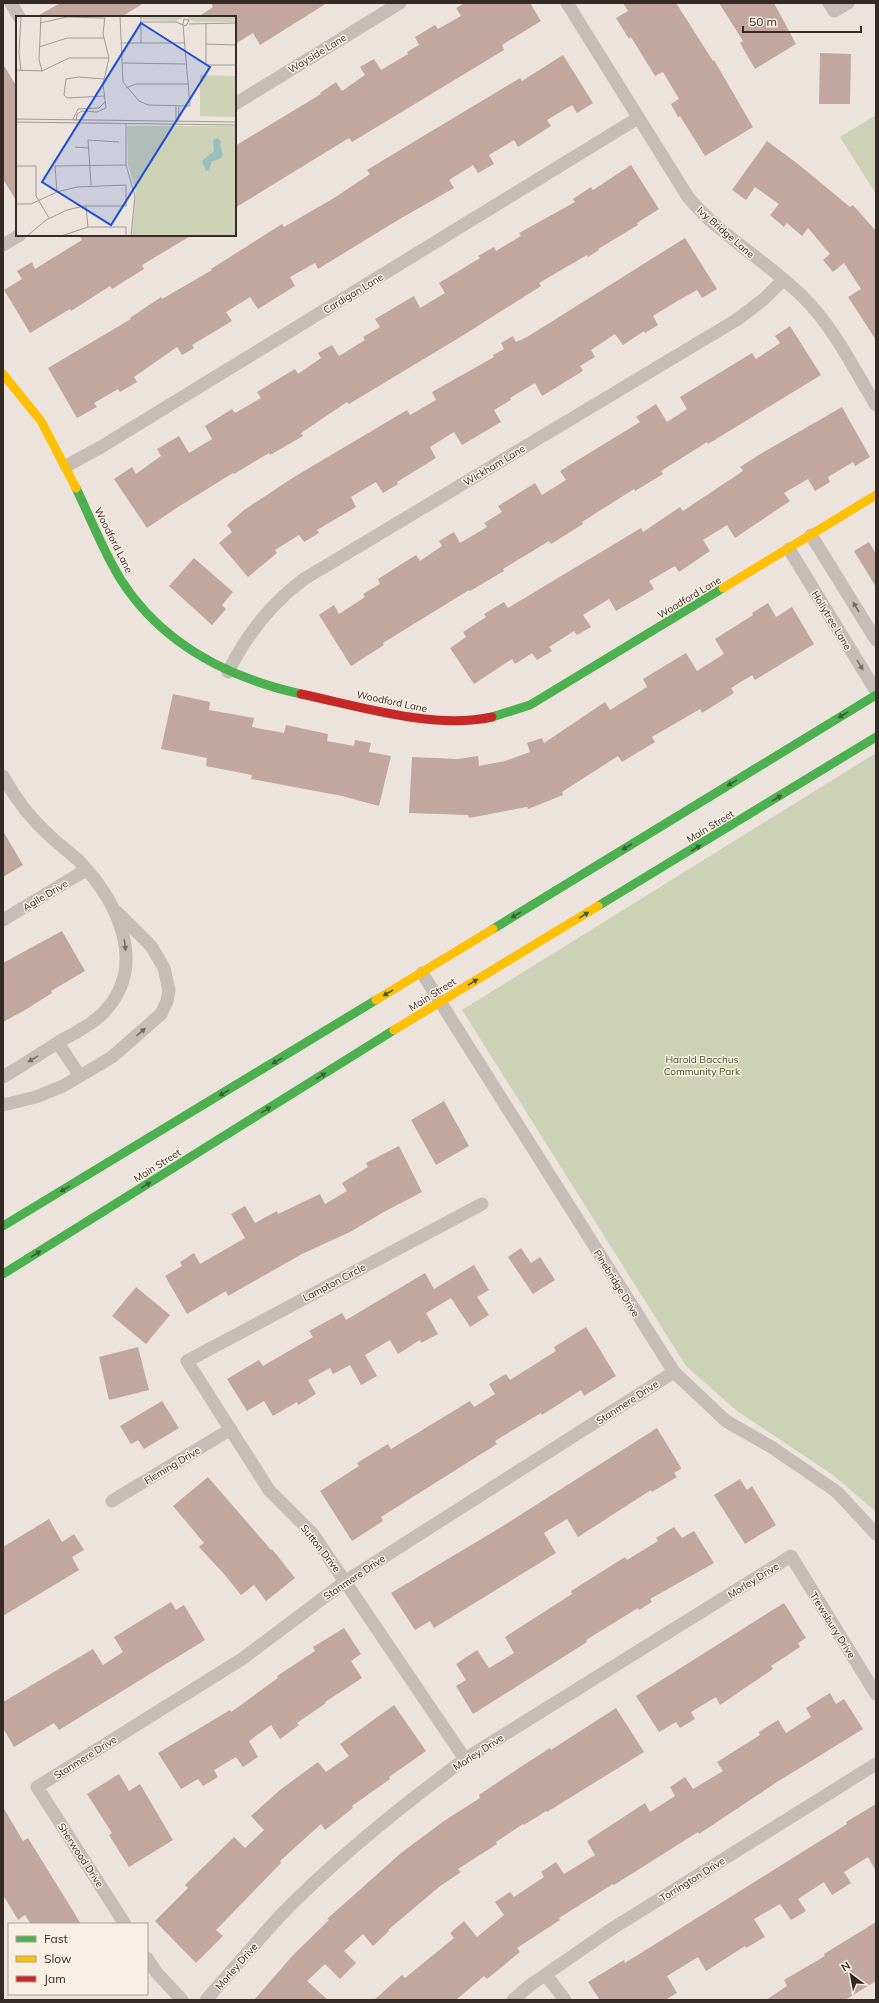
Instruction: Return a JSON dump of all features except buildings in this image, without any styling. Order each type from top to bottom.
[{"type":"main road","name":"Woodford Lane","points":[[3,374],[37,414],[51,435],[109,559],[136,599],[160,626],[178,641],[208,662],[228,672],[280,689],[422,719],[452,722],[492,718],[521,709],[544,698],[876,495]]},
{"type":"main road","points":[[3,1226],[422,973],[876,695]]},
{"type":"main road","name":"Main Street","points":[[3,1274],[439,1002],[876,737]]},
{"type":"street","points":[[11,3],[18,16]]},
{"type":"street","name":"Wayside Lane","points":[[236,103],[400,3]]},
{"type":"street","name":"Ivy Bridge Lane","points":[[567,3],[680,185],[695,205],[712,222],[806,300],[820,317],[872,392],[876,405]]},
{"type":"street","points":[[832,7],[848,3]]},
{"type":"street","name":"Cardigan Lane","points":[[66,466],[108,443],[638,118]]},
{"type":"street","points":[[3,246],[18,236]]},
{"type":"street","name":"Wickham Lane","points":[[228,672],[247,637],[263,615],[280,598],[304,579],[738,319],[764,299],[783,280]]},
{"type":"street","points":[[811,535],[876,640]]},
{"type":"street","name":"Hollytree Lane","points":[[789,549],[876,691]]},
{"type":"street","points":[[3,776],[20,803],[37,824],[86,870],[113,908],[151,946],[167,975],[168,994],[164,1008],[153,1022],[112,1057],[80,1076],[46,1093],[3,1105]]},
{"type":"street","name":"Agile Drive","points":[[3,920],[86,870]]},
{"type":"street","points":[[3,1077],[96,1020],[110,1005],[118,991],[124,975],[126,952],[124,936],[113,908]]},
{"type":"street","name":"Pinebridge Drive","points":[[422,973],[674,1372],[726,1421],[773,1448],[837,1492],[876,1534]]},
{"type":"street","points":[[58,1043],[80,1076]]},
{"type":"street","name":"Lampton Circle","points":[[187,1360],[482,1204]]},
{"type":"street","name":"Sutton Drive","points":[[187,1360],[270,1490],[312,1533],[346,1581],[465,1759]]},
{"type":"street","name":"Stanmere Drive","points":[[37,1787],[242,1659],[346,1581],[674,1372]]},
{"type":"street","name":"Fleming Drive","points":[[112,1501],[231,1429]]},
{"type":"street","name":"Trewsbury Drive","points":[[791,1556],[876,1694]]},
{"type":"street","name":"Morley Drive","points":[[206,2000],[281,1916],[346,1854],[417,1795],[465,1759],[791,1556]]},
{"type":"street","name":"Torrington Drive","points":[[513,2000],[610,1930],[876,1764]]},
{"type":"street","name":"Sherwood Drive","points":[[37,1787],[124,1923]]},
{"type":"street","points":[[148,1960],[156,1972],[182,2000]]},
{"type":"street","points":[[546,1975],[565,2000]]},
{"type":"green space","points":[[876,115],[876,194],[840,137]]},
{"type":"green space","name":"Harold Bacchus Community Park","points":[[876,753],[876,1512],[833,1475],[737,1411],[686,1366],[462,1010]]},
{"type":"traffic: fast","points":[[76,488],[103,546],[121,580],[138,603],[156,623],[199,655],[223,668],[274,687],[301,694]]},
{"type":"traffic: fast","points":[[492,717],[530,705],[723,588]]},
{"type":"traffic: fast","points":[[493,929],[876,695]]},
{"type":"traffic: fast","points":[[598,906],[876,737]]},
{"type":"traffic: fast","points":[[3,1226],[376,1000]]},
{"type":"traffic: fast","points":[[3,1274],[394,1030]]},
{"type":"traffic: slow","points":[[3,374],[41,421],[76,488]]},
{"type":"traffic: slow","points":[[723,588],[876,495]]},
{"type":"traffic: slow","points":[[394,1030],[598,906]]},
{"type":"traffic: slow","points":[[376,1000],[493,929]]},
{"type":"traffic: jam","points":[[301,694],[371,710],[421,719],[446,721],[492,717]]}]
